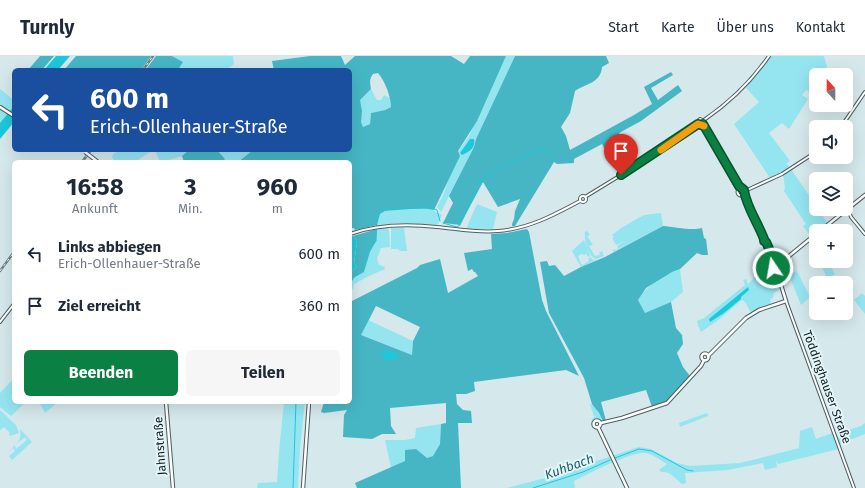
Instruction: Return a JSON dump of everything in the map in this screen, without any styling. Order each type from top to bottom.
[{"type":"main road","points":[[0,107],[12,115]]},
{"type":"main road","points":[[84,152],[95,160]]},
{"type":"main road","points":[[853,205],[865,195]]},
{"type":"main road","points":[[829,224],[839,216]]},
{"type":"main road","points":[[776,269],[778,268],[778,265],[809,240]]},
{"type":"main road","points":[[774,264],[778,265]]},
{"type":"main road","name":"Töddinghauser Straße","points":[[774,264],[773,268],[776,269],[786,301]]},
{"type":"main road","points":[[703,359],[707,360],[708,356],[746,318],[760,310],[786,301]]},
{"type":"main road","points":[[627,488],[598,427],[594,426],[594,422],[598,420],[601,423],[622,418],[667,402],[699,368],[703,359],[702,356],[707,354],[708,356]]},
{"type":"main road","name":"Jahnstraße","points":[[166,404],[172,488]]},
{"type":"main road","points":[[303,488],[309,404]]},
{"type":"main road","points":[[598,427],[601,423]]},
{"type":"street","points":[[702,125],[704,120],[737,94],[755,75],[769,56]]},
{"type":"street","points":[[846,120],[865,92]]},
{"type":"street","points":[[352,233],[376,227],[413,225],[478,232],[504,231],[519,228],[548,218],[580,201],[585,202],[585,198],[698,124],[699,119],[704,120]]},
{"type":"street","points":[[698,124],[702,125],[740,189],[745,191]]},
{"type":"street","points":[[743,195],[745,191],[780,176],[809,157]]},
{"type":"street","points":[[740,189],[738,194],[743,195],[759,226],[774,264]]},
{"type":"street","points":[[850,216],[865,234]]},
{"type":"street","name":"Töddinghauser Straße","points":[[786,301],[813,371],[854,488]]},
{"type":"street","points":[[0,322],[12,307]]},
{"type":"shaded area","points":[[40,56],[54,56],[44,68],[30,68]]},
{"type":"shaded area","points":[[56,56],[70,56],[60,68],[46,68]]},
{"type":"shaded area","points":[[76,56],[151,56],[142,68],[66,68]]},
{"type":"shaded area","points":[[156,56],[172,56],[183,62],[179,68],[147,68]]},
{"type":"shaded area","points":[[172,56],[233,56],[234,64],[229,68],[179,68],[183,62]]},
{"type":"shaded area","points":[[310,56],[341,56],[345,65],[355,56],[451,56],[464,64],[470,56],[506,56],[477,121],[458,151],[460,156],[434,210],[423,208],[385,211],[380,214],[377,225],[355,230],[352,228],[352,160],[240,160],[250,152],[352,152],[352,68],[274,68],[272,61]],"holes":[[[378,73],[389,94],[391,107],[371,113],[370,124],[363,127],[361,122],[362,111],[360,100],[371,89],[370,80],[373,74]]]},
{"type":"shaded area","points":[[506,56],[515,56],[476,139],[474,147],[441,212],[437,207],[443,195],[458,152],[469,136]]},
{"type":"shaded area","points":[[515,56],[606,56],[609,63],[602,67],[599,77],[575,91],[570,113],[561,127],[566,136],[570,150],[652,104],[644,87],[671,72],[673,75],[651,88],[658,100],[678,85],[682,91],[641,121],[619,133],[623,143],[606,151],[602,144],[574,159],[574,163],[557,164],[554,162],[515,226],[512,226],[512,224],[520,199],[498,207],[483,182],[460,225],[443,223],[453,203],[449,196],[474,147],[476,139]]},
{"type":"shaded area","points":[[769,56],[824,56],[826,68],[809,68],[809,92],[806,90],[802,95],[808,99],[789,129],[782,123],[769,133],[790,161],[787,163],[789,167],[770,178],[734,124],[759,102],[746,88]]},
{"type":"shaded area","points":[[0,89],[12,98],[12,108],[0,123],[0,108],[6,113],[9,110],[0,104]]},
{"type":"shaded area","points":[[371,89],[377,100],[381,100],[384,95],[390,98],[391,107],[371,113],[370,124],[363,127],[361,122],[360,100]]},
{"type":"shaded area","points":[[12,108],[12,124],[0,139],[0,123]]},
{"type":"shaded area","points":[[470,139],[474,139],[473,147],[462,155],[460,153]]},
{"type":"shaded area","points":[[116,152],[150,152],[138,160],[114,160],[112,157],[113,154]]},
{"type":"shaded area","points":[[156,152],[187,152],[182,156],[169,160],[159,160]]},
{"type":"shaded area","points":[[187,152],[219,152],[225,159],[183,160],[182,156]]},
{"type":"shaded area","points":[[219,152],[250,152],[240,160],[224,160]]},
{"type":"shaded area","points":[[791,169],[809,196],[809,216],[823,216],[828,224],[809,224],[809,234],[803,226],[806,224],[784,191],[783,174]]},
{"type":"shaded area","points":[[477,204],[497,212],[493,229],[466,229]]},
{"type":"shaded area","points":[[423,208],[431,209],[442,215],[438,224],[396,223],[377,225],[380,214],[385,211]]},
{"type":"shaded area","points":[[661,213],[663,226],[613,252],[613,250],[618,249],[617,246],[625,241],[616,245],[612,235],[644,215]]},
{"type":"shaded area","points":[[663,226],[688,229],[702,228],[704,238],[706,239],[708,255],[697,253],[680,269],[672,272],[646,288],[638,300],[645,313],[671,302],[676,328],[682,335],[683,344],[677,353],[683,367],[690,376],[667,401],[652,407],[646,390],[601,402],[606,421],[603,421],[592,404],[584,378],[549,313],[540,262],[547,261],[549,266],[555,265],[564,276],[605,257]]},
{"type":"shaded area","points":[[388,228],[389,230],[390,247],[381,248],[377,259],[379,265],[382,267],[384,266],[385,269],[354,284],[352,289],[353,278],[364,272],[370,252],[376,241],[377,229]]},
{"type":"shaded area","points":[[391,228],[404,228],[407,251],[391,249]]},
{"type":"shaded area","points":[[377,229],[376,241],[370,252],[364,272],[353,278],[352,281],[352,271],[357,267],[354,263],[357,243],[355,237],[353,236]]},
{"type":"shaded area","points":[[527,229],[529,232],[542,300],[546,311],[579,376],[566,370],[474,382],[475,391],[466,394],[456,394],[457,404],[463,410],[471,411],[472,423],[458,423],[461,488],[357,488],[355,483],[405,461],[405,450],[416,449],[427,458],[433,456],[440,444],[441,424],[446,423],[446,403],[390,408],[391,426],[396,434],[382,434],[372,439],[343,437],[344,415],[347,410],[324,413],[321,412],[323,404],[352,404],[352,301],[417,268],[420,265],[440,259],[448,293],[478,276],[472,269],[468,271],[464,253],[492,249],[491,234],[507,233]],"holes":[[[376,306],[420,327],[413,341],[412,355],[361,335]]]},
{"type":"shaded area","points":[[587,231],[590,235],[587,236],[593,245],[589,246],[595,256],[600,255],[599,253],[602,251],[604,256],[596,259],[591,255],[585,240],[585,232]]},
{"type":"shaded area","points":[[352,236],[355,237],[357,243],[354,263],[357,267],[352,271]]},
{"type":"shaded area","points":[[584,240],[590,256],[588,257],[586,253],[585,255],[582,254],[578,256],[581,264],[583,265],[589,261],[588,259],[591,257],[593,260],[596,260],[581,267],[572,251]]},
{"type":"shaded area","points":[[822,268],[831,268],[835,274],[832,276],[826,276]]},
{"type":"shaded area","points":[[680,269],[683,292],[671,302],[645,314],[638,300],[641,295],[656,281],[669,273]]},
{"type":"shaded area","points":[[797,271],[809,295],[809,298],[801,305],[789,275]]},
{"type":"shaded area","points":[[775,273],[781,288],[774,293],[773,298],[770,300],[771,304],[751,313],[745,302],[742,300],[701,332],[697,321],[704,318],[745,285],[743,280],[746,279],[748,284],[753,277],[755,277],[761,285]]},
{"type":"shaded area","points":[[748,287],[749,290],[741,297],[741,299],[710,322],[709,319]]},
{"type":"shaded area","points":[[862,293],[865,296],[865,314],[854,300]]},
{"type":"shaded area","points":[[368,320],[413,341],[412,355],[361,335]]},
{"type":"shaded area","points":[[384,350],[399,354],[398,357],[392,360],[386,360],[382,354]]},
{"type":"shaded area","points":[[12,380],[12,404],[24,404],[11,416],[0,407],[0,393]]},
{"type":"shaded area","points":[[40,404],[56,404],[45,413]]},
{"type":"shaded area","points":[[284,404],[305,404],[300,448],[298,488],[257,488],[258,483],[277,482]]},
{"type":"shaded area","points":[[590,404],[594,405],[603,421],[591,420],[594,417]]},
{"type":"shaded area","points":[[0,410],[16,425],[19,433],[10,436],[10,433],[4,427],[0,430]]},
{"type":"shaded area","points":[[707,413],[708,416],[680,427],[679,423]]},
{"type":"shaded area","points":[[865,423],[865,434],[840,444],[839,449],[778,464],[776,460],[777,467],[765,470],[763,463],[728,470],[685,473],[686,483],[682,484],[675,477],[659,470],[667,464],[651,455],[639,453],[589,473],[574,481],[575,488],[507,488],[545,478],[639,447],[651,449],[677,463],[690,466],[740,463],[799,448],[800,431],[812,427],[816,439],[832,433],[835,438],[838,436],[837,434],[861,426]]},
{"type":"shaded area","points":[[441,424],[440,444],[433,456],[427,458],[405,450],[406,461],[391,468],[385,440],[405,440],[415,438],[416,428]]},
{"type":"shaded area","points":[[20,429],[32,442],[12,460],[9,456],[15,451],[13,448],[8,453],[15,445],[16,449],[27,440],[25,437],[16,444],[20,437]]},
{"type":"waterway","points":[[443,223],[457,227],[460,225],[479,185],[486,175],[542,149],[545,149],[554,155]]},
{"type":"waterway","points":[[352,280],[354,277],[362,272],[369,251],[376,241],[377,215],[379,212],[386,209],[432,208],[437,210],[440,221]]},
{"type":"waterway","points":[[293,488],[296,404]]},
{"type":"waterway","name":"Kuhbach","points":[[615,458],[639,449],[652,451],[687,470],[693,471]]},
{"type":"waterway","name":"Kuhbach","points":[[533,488],[583,472],[610,460]]},
{"type":"railway","points":[[144,68],[153,56]]},
{"type":"railway","points":[[84,160],[90,152]]},
{"type":"railway","points":[[0,271],[12,255]]},
{"type":"slow traffic","points":[[661,150],[698,124],[703,124],[704,126]]},
{"type":"route","points":[[621,175],[698,124],[703,124],[739,186],[743,188],[745,192],[745,197],[758,223],[764,241],[766,242],[774,264],[773,268]]}]
